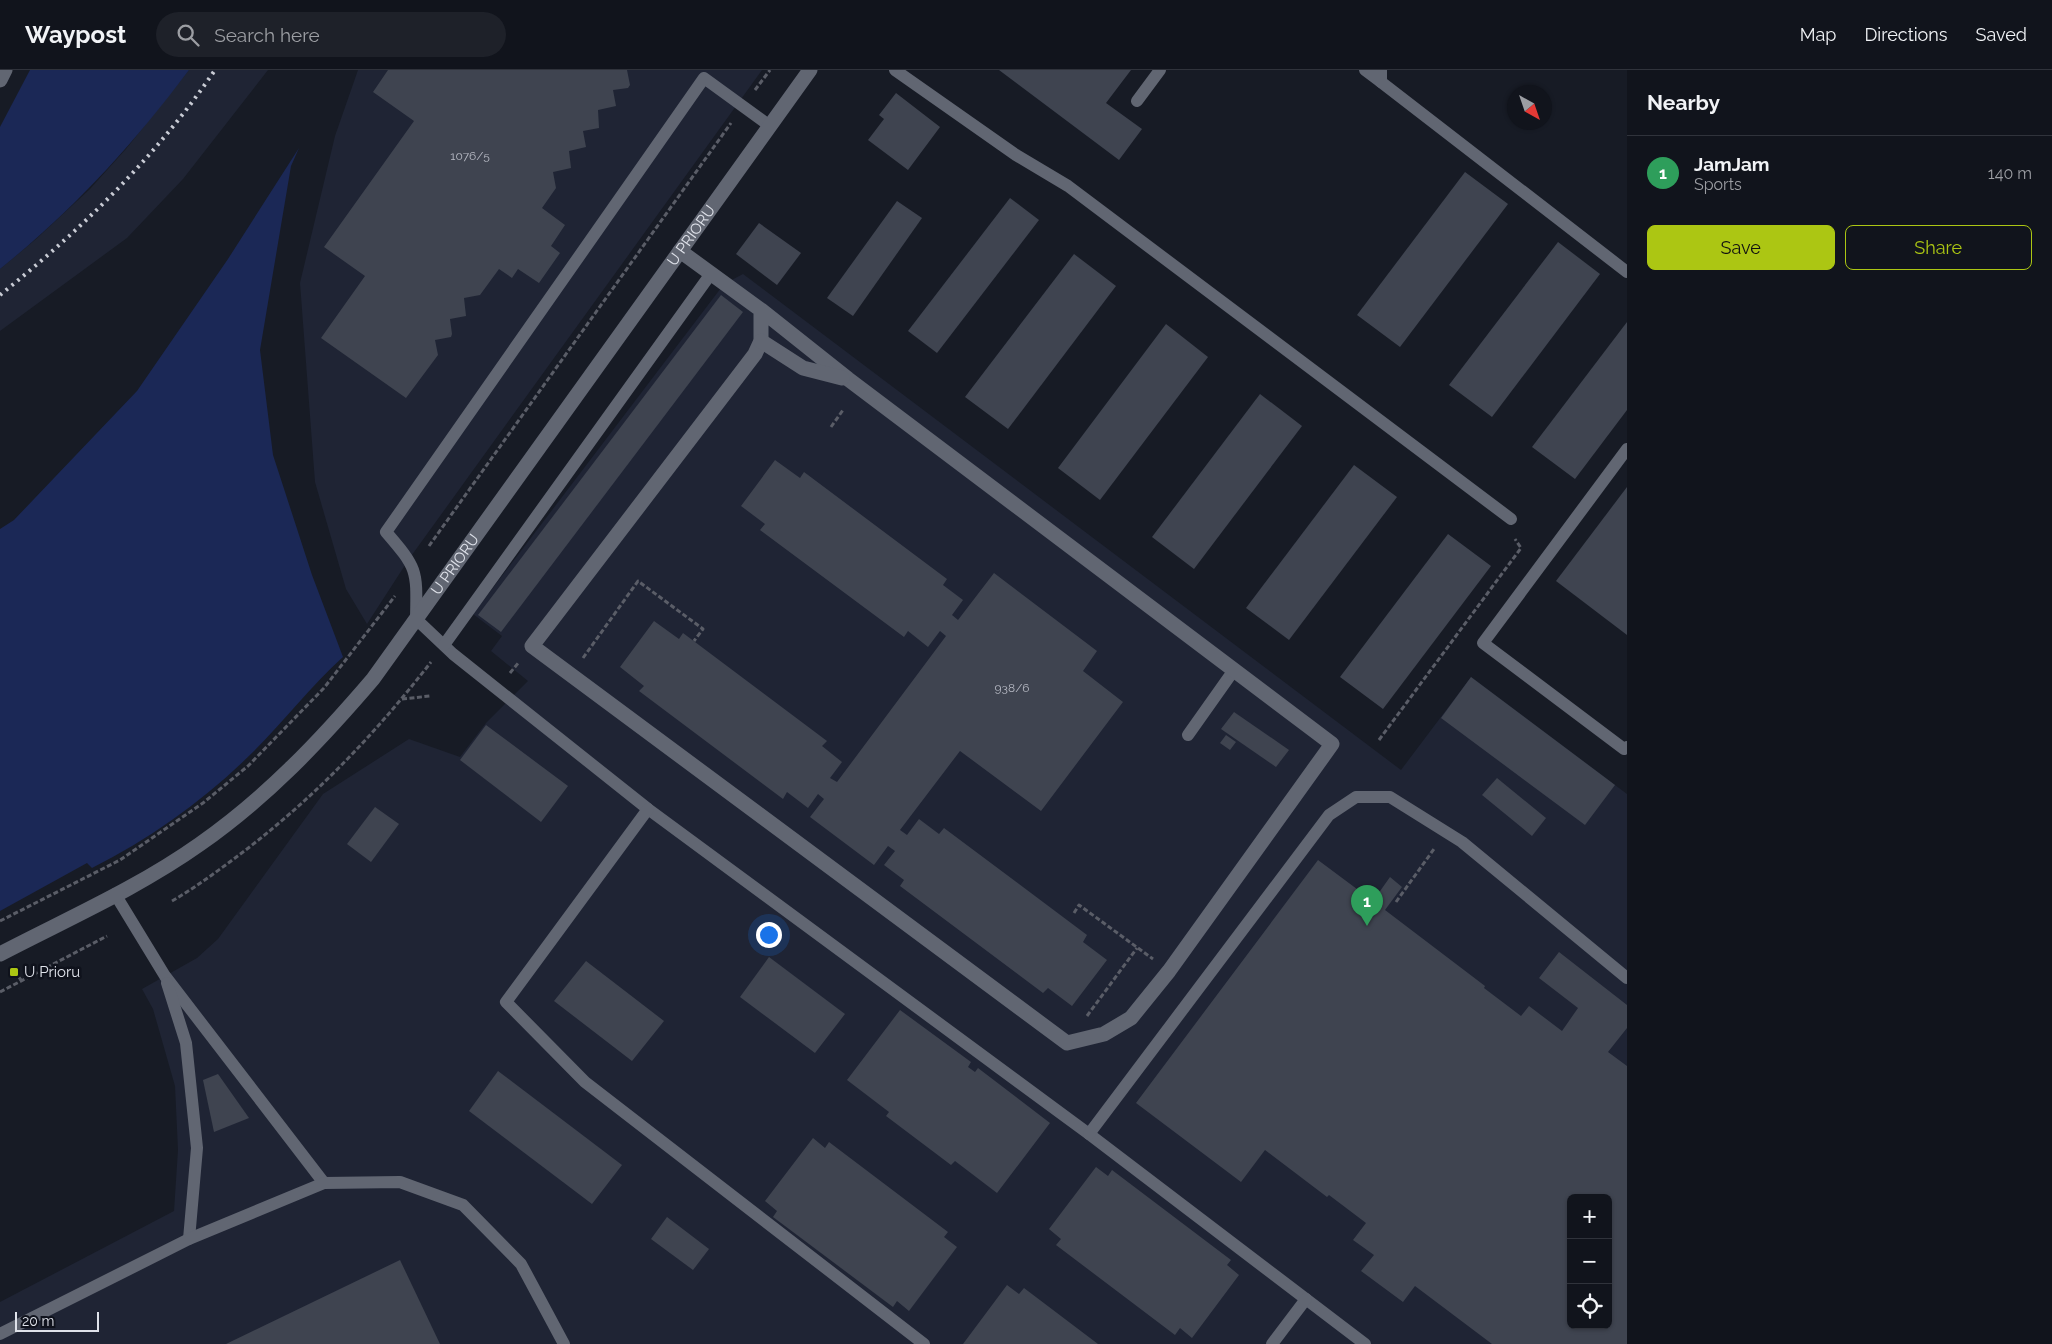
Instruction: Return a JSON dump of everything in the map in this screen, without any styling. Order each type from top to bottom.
[{"type":"street","points":[[0,80],[5,70]]},
{"type":"street","name":"U PRIORU","points":[[0,954],[143,880],[199,844],[258,799],[319,742],[373,679],[810,70]]},
{"type":"street","points":[[680,251],[710,275],[761,310],[848,379],[1332,744],[1169,971],[1131,1018],[1104,1034],[1067,1043],[532,646],[755,354],[761,341],[761,310]]},
{"type":"street","points":[[761,341],[803,368],[848,379]]},
{"type":"lane","points":[[895,70],[1016,155],[1068,186],[1511,519]]},
{"type":"lane","points":[[1138,101],[1160,70]]},
{"type":"lane","points":[[1365,70],[1381,76],[1627,272]]},
{"type":"lane","points":[[770,126],[704,78],[386,532],[409,559],[417,577],[416,619],[444,645],[648,809],[1089,1134],[1365,1344]]},
{"type":"lane","points":[[444,645],[710,275]]},
{"type":"lane","points":[[1627,449],[1483,642],[1624,749],[1627,747]]},
{"type":"lane","points":[[1188,735],[1234,670]]},
{"type":"lane","points":[[1089,1134],[1329,815],[1356,798],[1390,796],[1462,842],[1627,978]]},
{"type":"lane","points":[[648,809],[506,1002],[586,1082],[924,1344]]},
{"type":"lane","points":[[115,894],[165,976],[324,1183]]},
{"type":"lane","points":[[165,976],[186,1043],[197,1148],[189,1238]]},
{"type":"lane","points":[[0,1334],[189,1238],[324,1183],[400,1182],[463,1205],[521,1264],[564,1344]]},
{"type":"lane","points":[[1272,1344],[1306,1299]]},
{"type":"path","points":[[429,546],[770,70]]},
{"type":"path","points":[[831,427],[843,410]]},
{"type":"path","points":[[1379,740],[1521,548],[1511,534],[1511,519]]},
{"type":"path","points":[[571,674],[638,581],[703,629],[694,641]]},
{"type":"path","points":[[0,921],[120,860],[203,803],[248,766],[324,688],[396,596]]},
{"type":"path","points":[[172,901],[282,822],[336,772],[402,699],[444,645]]},
{"type":"path","points":[[498,689],[532,646]]},
{"type":"path","points":[[402,699],[430,696]]},
{"type":"path","points":[[1396,902],[1446,832]]},
{"type":"path","points":[[1074,913],[1079,905],[1169,971]]},
{"type":"path","points":[[0,992],[107,936]]},
{"type":"path","points":[[1067,1043],[1137,948]]},
{"type":"path","points":[[14,972],[22,981]]},
{"type":"shaded area","points":[[30,70],[189,70],[146,125],[101,176],[53,223],[0,269],[0,127]]},
{"type":"shaded area","points":[[189,70],[268,70],[183,179],[127,238],[0,331],[0,269],[35,240],[90,189],[126,149]]},
{"type":"shaded area","points":[[358,70],[762,70],[409,559],[367,624],[346,589],[315,482],[300,283],[335,136]]},
{"type":"shaded area","points":[[299,148],[291,166],[260,350],[273,455],[312,575],[343,657],[236,769],[178,816],[115,856],[92,868],[87,863],[0,911],[0,529],[14,520],[137,391],[228,259]]},
{"type":"shaded area","points":[[743,274],[1401,770],[1471,677],[1627,794],[1627,1344],[0,1344],[0,1302],[174,1211],[178,1150],[175,1086],[153,1009],[142,989],[197,958],[218,939],[323,794],[409,739],[460,757],[486,723],[528,681],[491,651],[502,636],[473,614],[724,284]]},
{"type":"building","points":[[388,70],[627,70],[630,85],[628,88],[613,90],[616,106],[598,110],[599,128],[583,131],[586,147],[569,151],[571,168],[553,172],[556,188],[542,208],[565,225],[551,246],[560,253],[539,283],[518,269],[512,278],[499,269],[480,295],[464,298],[466,316],[450,319],[451,337],[435,340],[438,355],[406,398],[321,338],[365,276],[324,247],[414,121],[373,92]]},
{"type":"building","points":[[999,70],[1131,70],[1106,103],[1142,129],[1119,160]]},
{"type":"building","points":[[896,93],[940,127],[908,170],[868,140],[884,119],[879,115]]},
{"type":"building","points":[[1465,172],[1508,204],[1400,347],[1357,315]]},
{"type":"building","points":[[1010,198],[1039,220],[937,353],[908,331]]},
{"type":"building","points":[[897,201],[922,218],[853,316],[827,298]]},
{"type":"building","points":[[759,223],[801,253],[777,285],[736,254]]},
{"type":"building","points":[[1558,242],[1600,274],[1492,417],[1449,385]]},
{"type":"building","points":[[1074,254],[1116,286],[1008,429],[965,397]]},
{"type":"building","points":[[721,295],[743,312],[501,632],[478,615]]},
{"type":"building","points":[[1627,322],[1627,410],[1575,479],[1532,447]]},
{"type":"building","points":[[1166,324],[1208,357],[1100,500],[1058,468]]},
{"type":"building","points":[[1260,394],[1302,426],[1194,569],[1152,537]]},
{"type":"building","points":[[775,460],[800,478],[804,472],[947,579],[943,585],[963,600],[952,615],[958,620],[994,573],[1097,651],[1083,671],[1123,702],[1041,811],[960,751],[900,830],[907,835],[919,819],[939,834],[944,828],[1087,935],[1083,942],[1107,960],[1072,1006],[1048,988],[1043,993],[900,886],[904,880],[884,865],[895,851],[888,846],[874,865],[810,817],[824,799],[818,794],[808,808],[787,792],[783,799],[639,691],[644,686],[620,667],[654,621],[679,639],[683,633],[827,741],[822,746],[842,762],[830,778],[837,782],[946,636],[940,631],[928,647],[908,631],[904,637],[760,530],[765,524],[741,506]]},
{"type":"building","points":[[1354,465],[1397,497],[1289,640],[1246,608]]},
{"type":"building","points":[[1627,487],[1627,635],[1556,581]]},
{"type":"building","points":[[1448,534],[1491,566],[1383,709],[1340,677]]},
{"type":"building","points":[[1471,677],[1615,785],[1585,825],[1441,718]]},
{"type":"building","points":[[1234,712],[1289,750],[1276,767],[1221,729]]},
{"type":"building","points":[[486,725],[568,786],[541,822],[460,760]]},
{"type":"building","points":[[1226,735],[1236,742],[1230,750],[1220,743]]},
{"type":"building","points":[[1497,778],[1546,818],[1532,836],[1482,795]]},
{"type":"building","points":[[375,807],[399,824],[371,862],[347,844]]},
{"type":"building","points":[[1318,860],[1373,901],[1390,877],[1402,887],[1385,910],[1485,986],[1484,988],[1521,1016],[1529,1006],[1562,1031],[1578,1008],[1539,978],[1559,952],[1627,1005],[1627,1028],[1608,1052],[1627,1066],[1627,1344],[1492,1344],[1415,1286],[1403,1302],[1361,1271],[1374,1255],[1353,1240],[1366,1223],[1329,1195],[1327,1197],[1265,1150],[1241,1182],[1136,1103]]},
{"type":"building","points":[[769,957],[845,1014],[815,1053],[740,997]]},
{"type":"building","points":[[586,961],[664,1021],[632,1061],[554,1001]]},
{"type":"building","points":[[900,1010],[971,1062],[968,1067],[975,1072],[978,1068],[1050,1123],[997,1193],[955,1161],[951,1165],[886,1116],[889,1112],[847,1080]]},
{"type":"building","points":[[498,1071],[622,1165],[592,1204],[469,1111]]},
{"type":"building","points":[[218,1074],[249,1118],[214,1132],[203,1080]]},
{"type":"building","points":[[813,1138],[825,1148],[829,1142],[948,1232],[944,1237],[957,1247],[909,1311],[897,1301],[893,1307],[773,1217],[777,1211],[765,1201]]},
{"type":"building","points":[[1096,1167],[1108,1176],[1112,1170],[1231,1260],[1227,1265],[1239,1275],[1192,1338],[1180,1328],[1175,1335],[1056,1245],[1061,1239],[1049,1229]]},
{"type":"building","points":[[667,1217],[709,1249],[693,1270],[651,1239]]},
{"type":"building","points":[[400,1260],[440,1344],[226,1344]]},
{"type":"building","points":[[1007,1285],[1019,1294],[1024,1288],[1098,1344],[963,1344]]},
{"type":"railway","points":[[0,295],[59,245],[116,191],[168,133],[215,70]]},
{"type":"place","name":"JamJam","points":[[1367,926]]},
{"type":"place","name":"U Prioru","points":[[14,972]]}]
